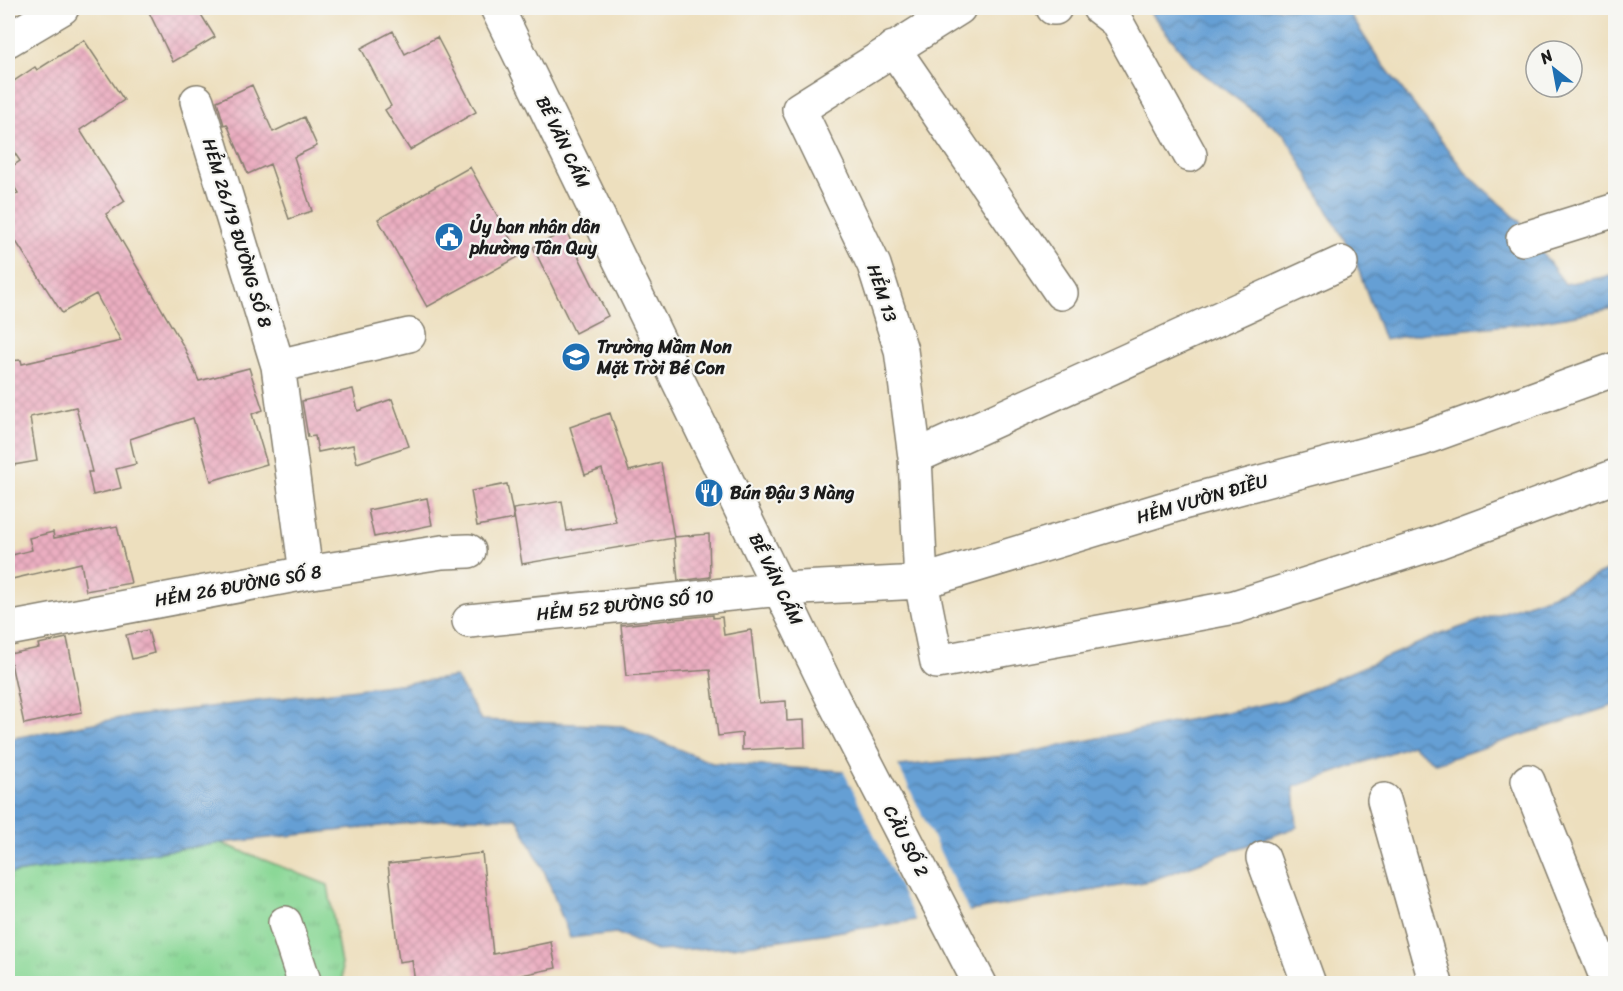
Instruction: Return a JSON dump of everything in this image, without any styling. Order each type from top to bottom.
[{"type":"street","points":[[8,40],[62,8]]},
{"type":"street","name":"HẺM 13","points":[[959,8],[928,15],[893,48],[799,109],[874,266],[901,350],[915,457],[921,582],[937,662],[1235,607],[1438,542],[1616,477]]},
{"type":"street","points":[[1100,8],[1116,21],[1190,155]]},
{"type":"street","name":"BẾ VĂN CẤM","points":[[502,10],[833,699]]},
{"type":"street","points":[[893,48],[1061,293]]},
{"type":"street","name":"HẺM 26/19 ĐƯỜNG SỐ 8","points":[[196,101],[278,366],[306,573]]},
{"type":"street","points":[[1523,239],[1616,210]]},
{"type":"street","points":[[915,457],[1341,263]]},
{"type":"street","points":[[278,366],[409,335]]},
{"type":"street","name":"HẺM VƯỜN ĐIỀU","points":[[781,589],[921,582],[1186,502],[1422,439],[1616,369]]},
{"type":"street","name":"HẺM 26 ĐƯỜNG SỐ 8","points":[[8,629],[306,573],[442,552],[469,551]]},
{"type":"street","name":"HẺM 52 ĐƯỜNG SỐ 10","points":[[469,621],[781,589]]},
{"type":"street","name":"CẦU SỐ 2","points":[[833,699],[980,984]]},
{"type":"street","points":[[1528,781],[1608,984]]},
{"type":"street","points":[[1384,800],[1436,984]]},
{"type":"street","points":[[1263,858],[1310,984]]},
{"type":"street","points":[[285,923],[305,984]]},
{"type":"green space","points":[[221,843],[328,885],[344,983],[8,983],[8,874]]},
{"type":"water","points":[[1153,8],[1346,8],[1376,55],[1465,172],[1519,221],[1565,284],[1615,275],[1615,308],[1530,323],[1425,333],[1384,340],[1354,257],[1285,135],[1193,66],[1151,13]]},
{"type":"water","points":[[1615,567],[1615,705],[1436,763],[1412,745],[1294,787],[1297,827],[1150,881],[891,924],[732,947],[656,951],[616,933],[570,938],[545,873],[517,818],[458,818],[221,843],[8,874],[8,739],[126,717],[456,677],[481,720],[622,726],[712,763],[846,771],[1016,755],[1285,700],[1436,636],[1553,595]]},
{"type":"pier","points":[[897,763],[970,914],[917,923],[842,768]]},
{"type":"building","points":[[147,8],[197,8],[215,37],[173,62]]},
{"type":"building","points":[[393,31],[405,54],[437,37],[476,112],[410,150],[385,110],[391,106],[361,48]]},
{"type":"building","points":[[84,40],[124,100],[80,130],[125,201],[106,214],[184,347],[199,381],[249,368],[263,410],[252,414],[267,464],[211,481],[193,418],[130,439],[136,464],[116,469],[121,488],[93,495],[88,472],[92,472],[76,407],[30,417],[37,461],[8,466],[8,361],[21,360],[22,364],[121,341],[96,294],[62,313],[8,229],[8,199],[18,193],[8,177],[8,169],[20,161],[8,143],[8,85],[35,67],[37,70]]},
{"type":"building","points":[[252,85],[273,132],[304,117],[317,146],[294,157],[312,211],[289,219],[270,164],[248,174],[227,124],[224,125],[217,101]]},
{"type":"building","name":"Ủy ban nhân dân phường Tân Quy","points":[[470,167],[520,256],[427,307],[378,219]]},
{"type":"building","points":[[566,231],[608,316],[575,333],[533,247]]},
{"type":"building","points":[[353,389],[358,411],[392,399],[409,446],[357,463],[353,445],[318,452],[315,436],[308,437],[302,401]]},
{"type":"building","points":[[610,413],[629,471],[661,463],[674,538],[522,564],[513,509],[562,501],[567,531],[616,522],[602,469],[585,475],[570,427]]},
{"type":"building","points":[[507,484],[514,519],[477,526],[471,491]]},
{"type":"building","points":[[427,498],[432,525],[374,537],[368,510]]},
{"type":"building","points":[[117,526],[131,583],[86,591],[81,563],[12,579],[8,556],[32,550],[29,538],[53,532],[54,538]]},
{"type":"building","points":[[709,534],[710,577],[678,581],[674,537]]},
{"type":"building","points":[[713,615],[713,618],[722,617],[724,635],[751,630],[759,703],[786,701],[787,721],[804,720],[805,747],[742,750],[742,733],[718,736],[710,670],[626,676],[621,625]]},
{"type":"building","points":[[148,630],[154,653],[132,659],[126,635]]},
{"type":"building","points":[[67,638],[82,712],[24,724],[9,654],[39,648],[38,644]]},
{"type":"building","points":[[482,853],[493,954],[551,942],[556,968],[478,984],[415,984],[412,960],[399,962],[388,864]]},
{"type":"place","name":"Ủy ban nhân dân phường Tân Quy","points":[[449,237]]},
{"type":"place","name":"Trường Mầm Non Mặt Trời Bé Con","points":[[576,357]]},
{"type":"place","name":"Bún Đậu 3 Nàng","points":[[709,493]]}]
